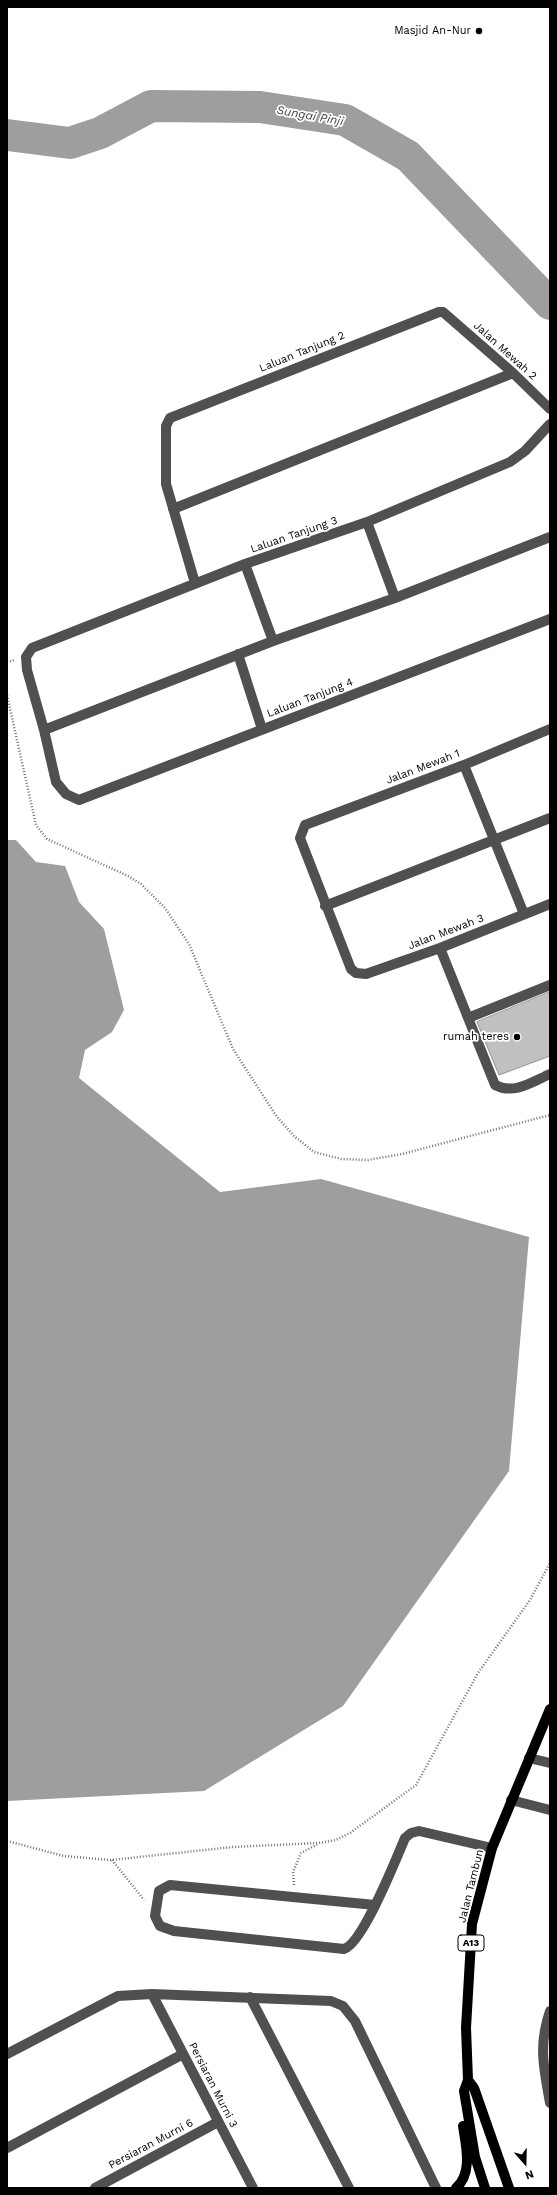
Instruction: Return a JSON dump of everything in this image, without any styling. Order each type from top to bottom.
[{"type":"main road","name":"Jalan Tambun","points":[[485,2188],[475,2157],[464,2091],[468,2080],[466,2028],[472,1924],[492,1848],[550,1709]]},
{"type":"main road","name":"Jalan Tambun","points":[[468,2080],[474,2088],[509,2188]]},
{"type":"main road","points":[[456,2188],[464,2180],[467,2170],[463,2123],[465,2100]]},
{"type":"street","name":"Jalan Mewah 2","points":[[443,312],[514,372],[550,409]]},
{"type":"street","name":"Laluan Tanjung 2","points":[[173,509],[164,475],[166,426],[170,418],[434,313],[443,312]]},
{"type":"street","points":[[195,583],[173,509],[514,372]]},
{"type":"street","name":"Laluan Tanjung 3","points":[[44,730],[27,670],[26,657],[32,648],[245,564],[367,522],[510,462],[525,451],[550,424]]},
{"type":"street","points":[[367,522],[395,598]]},
{"type":"street","points":[[44,730],[238,654],[395,598],[550,537]]},
{"type":"street","points":[[245,564],[273,641]]},
{"type":"street","name":"Laluan Tanjung 4","points":[[44,730],[56,782],[66,794],[79,800],[550,619]]},
{"type":"street","points":[[238,654],[262,730]]},
{"type":"street","name":"Jalan Mewah 1","points":[[325,906],[300,838],[305,825],[464,765],[550,729]]},
{"type":"street","points":[[464,765],[524,914]]},
{"type":"street","points":[[325,906],[550,818]]},
{"type":"street","name":"Jalan Mewah 3","points":[[325,906],[351,969],[356,973],[366,974],[440,948],[550,904]]},
{"type":"street","points":[[440,948],[495,1085],[505,1090],[517,1088],[550,1074]]},
{"type":"street","points":[[468,1018],[550,985]]},
{"type":"street","points":[[530,1758],[550,1763]]},
{"type":"street","points":[[511,1800],[550,1810]]},
{"type":"street","points":[[375,1905],[170,1885],[160,1891],[155,1916],[160,1926],[174,1931],[344,1949],[354,1943],[375,1905],[406,1838],[411,1833],[419,1831],[492,1848]]},
{"type":"street","points":[[7,2054],[118,1996],[152,1994],[331,2000],[343,2006],[355,2021],[436,2188]]},
{"type":"street","name":"Persiaran Murni 3","points":[[152,1994],[253,2188]]},
{"type":"street","points":[[250,1997],[349,2188]]},
{"type":"street","points":[[550,2012],[544,2069],[550,2103]]},
{"type":"street","points":[[7,2148],[183,2054]]},
{"type":"street","name":"Persiaran Murni 6","points":[[95,2188],[218,2122]]},
{"type":"path","points":[[7,695],[36,825],[47,839],[128,876],[141,884],[165,908],[189,944],[233,1049],[277,1117],[294,1136],[314,1152],[341,1159],[368,1160],[402,1154],[550,1115]]},
{"type":"path","points":[[7,1841],[64,1856],[111,1860],[233,1847],[319,1843],[336,1840],[350,1833],[416,1785],[478,1673],[530,1600],[550,1563]]},
{"type":"path","points":[[295,1897],[293,1872],[297,1861],[301,1853],[319,1843]]},
{"type":"path","points":[[111,1860],[145,1901],[156,1909]]},
{"type":"shaded area","points":[[7,840],[16,840],[36,862],[65,866],[79,902],[104,929],[124,1010],[112,1032],[85,1050],[79,1078],[220,1192],[321,1179],[529,1237],[509,1471],[343,1706],[204,1791],[7,1801]]},
{"type":"building","name":"rumah teres","points":[[550,992],[550,1056],[499,1075],[477,1022]]},
{"type":"waterway","name":"Sungai Pinji","points":[[7,135],[70,143],[100,133],[151,106],[260,107],[345,120],[408,156],[550,304]]},
{"type":"place","name":"Masjid An-Nur","points":[[479,31]]},
{"type":"place","name":"rumah teres","points":[[517,1037]]}]
